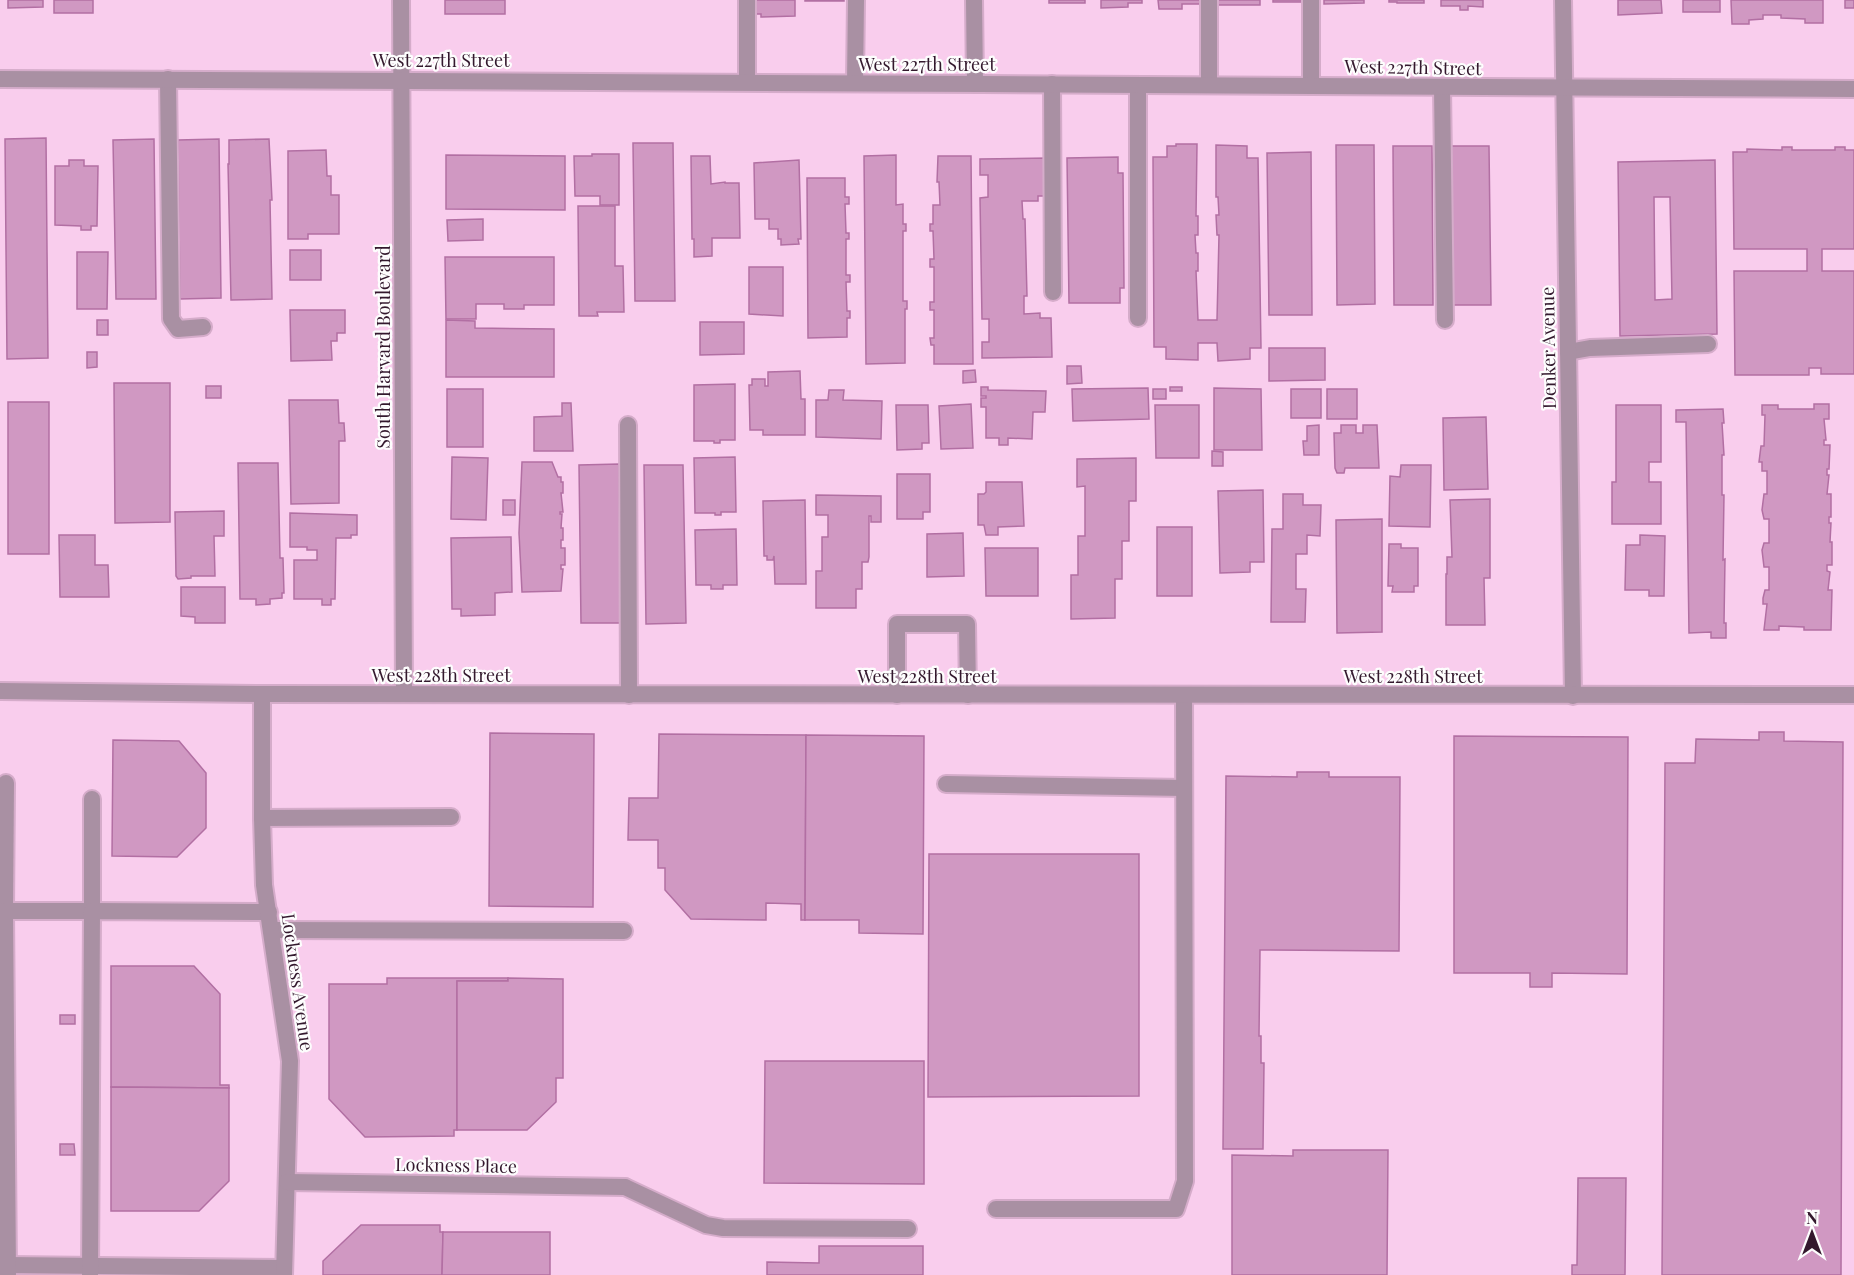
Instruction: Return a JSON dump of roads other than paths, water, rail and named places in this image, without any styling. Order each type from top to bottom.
[{"type":"street","name":"South Harvard Boulevard","points":[[400,0],[404,694]]},
{"type":"street","points":[[747,0],[747,82]]},
{"type":"street","points":[[855,83],[856,0]]},
{"type":"street","points":[[974,0],[975,84]]},
{"type":"street","points":[[1209,0],[1209,85]]},
{"type":"street","points":[[1311,0],[1311,86]]},
{"type":"street","name":"Denker Avenue","points":[[1563,0],[1573,696]]},
{"type":"street","name":"West 227th Street","points":[[0,79],[401,79],[1854,89]]},
{"type":"street","points":[[168,79],[171,319],[177,329],[202,327]]},
{"type":"street","points":[[1053,84],[1053,292]]},
{"type":"street","points":[[1138,85],[1138,318]]},
{"type":"street","points":[[1442,87],[1445,320]]},
{"type":"street","points":[[1568,352],[1590,348],[1708,345]]},
{"type":"street","points":[[628,425],[629,695]]},
{"type":"street","points":[[897,695],[897,624],[967,624],[968,695]]},
{"type":"street","name":"West 228th Street","points":[[0,691],[629,695],[1854,695]]},
{"type":"street","name":"Lockness Avenue","points":[[262,694],[264,885],[290,1061],[284,1271]]},
{"type":"street","points":[[996,1209],[1176,1209],[1185,1181],[1184,695]]},
{"type":"street","points":[[6,783],[8,1270],[284,1271]]},
{"type":"street","points":[[946,784],[1184,788]]},
{"type":"street","points":[[90,1270],[92,799]]},
{"type":"street","points":[[262,818],[451,817]]},
{"type":"street","points":[[5,911],[269,912]]},
{"type":"street","points":[[272,930],[624,931]]},
{"type":"street","name":"Lockness Place","points":[[287,1182],[625,1187],[706,1225],[723,1228],[908,1229]]}]
